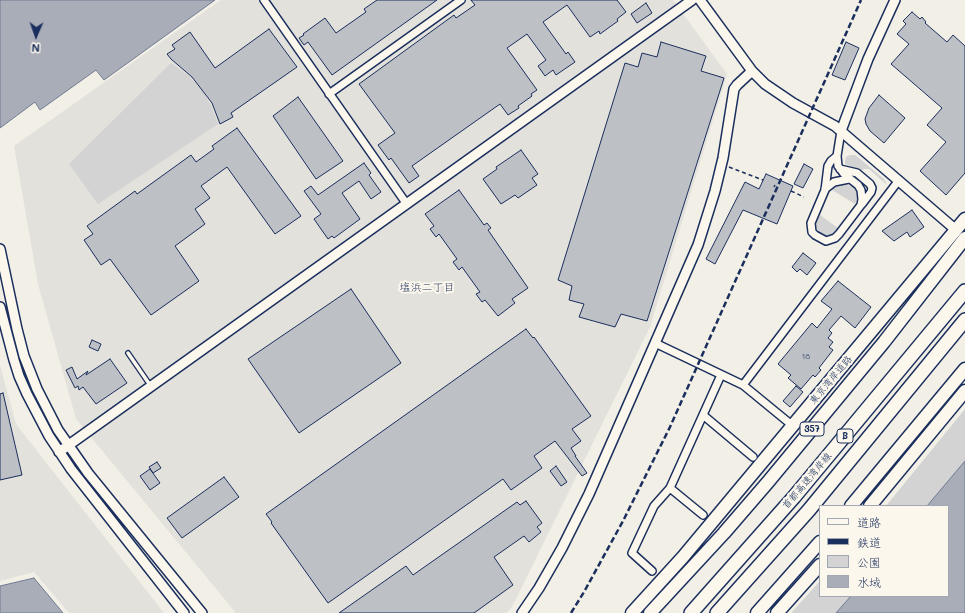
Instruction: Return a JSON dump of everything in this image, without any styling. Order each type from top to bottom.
[{"type":"highway","name":"東京湾岸道路","points":[[650,613],[768,482],[884,342],[960,234],[965,219]]},
{"type":"highway","name":"東京湾岸道路","points":[[632,613],[683,557],[793,426],[960,234]]},
{"type":"highway","name":"首都高速湾岸線","points":[[691,613],[794,497],[965,290]]},
{"type":"highway","name":"首都高速湾岸線","points":[[716,613],[809,510],[965,320]]},
{"type":"highway","points":[[852,505],[965,369]]},
{"type":"highway","points":[[871,505],[965,391]]},
{"type":"highway","points":[[757,613],[819,543]]},
{"type":"highway","points":[[777,613],[819,565]]},
{"type":"street","points":[[264,0],[406,203]]},
{"type":"street","points":[[329,94],[461,0]]},
{"type":"street","points":[[59,452],[692,0]]},
{"type":"street","points":[[700,0],[752,71],[765,84],[778,94],[828,121],[899,180],[960,234]]},
{"type":"street","points":[[861,205],[861,190],[858,185],[840,170],[837,162],[841,131],[868,59],[896,0]]},
{"type":"street","points":[[522,613],[562,548],[589,494],[698,245],[710,211],[723,158],[734,89],[752,71]]},
{"type":"street","points":[[837,156],[828,166],[825,190],[811,223],[812,232],[823,240],[835,238],[871,192],[872,188],[870,184],[857,173],[840,170]]},
{"type":"street","points":[[825,190],[834,182],[849,178]]},
{"type":"street","points":[[743,385],[899,180]]},
{"type":"street","points":[[0,249],[24,356],[37,389],[58,430],[68,446],[104,494],[202,613]]},
{"type":"street","points":[[0,307],[19,376],[41,422],[59,452],[158,582],[184,613]]},
{"type":"street","points":[[655,343],[743,385],[793,426]]},
{"type":"street","points":[[652,571],[632,553],[654,506],[670,488],[721,375]]},
{"type":"street","points":[[703,415],[753,457]]},
{"type":"street","points":[[670,488],[703,515]]},
{"type":"street","points":[[95,500],[104,494]]},
{"type":"street","points":[[120,532],[130,524]]},
{"type":"street","points":[[158,582],[169,572]]},
{"type":"lane","points":[[128,353],[151,386]]},
{"type":"path","points":[[729,168],[763,180]]},
{"type":"path","points":[[791,191],[804,197]]},
{"type":"shaded area","points":[[221,0],[673,0],[727,74],[650,327],[513,605],[507,613],[236,613],[76,419],[38,284],[14,146]]},
{"type":"shaded area","points":[[0,365],[16,424],[164,613],[69,613],[34,572],[0,581]]},
{"type":"green space","points":[[171,63],[188,75],[202,90],[211,106],[218,124],[98,204],[69,164]]},
{"type":"green space","points":[[855,155],[859,158],[884,179],[887,185],[869,169],[860,171],[845,164],[846,157]]},
{"type":"green space","points":[[843,184],[854,187],[858,196],[855,204],[832,190],[834,187]]},
{"type":"green space","points":[[820,215],[838,228],[834,233],[824,235],[819,232],[816,227],[816,222]]},
{"type":"green space","points":[[965,409],[965,613],[791,613],[819,582],[819,597],[949,597],[949,505],[887,505]]},
{"type":"water","points":[[0,0],[215,0],[104,80],[96,70],[40,110],[35,102],[0,128]]},
{"type":"water","points":[[965,461],[965,613],[836,613],[850,597],[949,597],[949,505],[928,505]]},
{"type":"water","points":[[34,578],[63,613],[0,613],[0,586]]},
{"type":"building","points":[[377,0],[437,0],[332,75],[308,42],[304,45],[299,38],[325,18],[336,33],[366,12],[364,9]]},
{"type":"building","points":[[471,0],[617,0],[626,12],[617,19],[618,21],[600,34],[599,31],[590,37],[567,5],[543,22],[566,54],[568,52],[575,62],[556,75],[553,70],[545,76],[538,66],[546,60],[527,34],[507,48],[537,90],[531,94],[532,96],[518,106],[519,108],[508,115],[500,104],[412,166],[419,176],[409,183],[391,158],[389,160],[378,145],[395,133],[359,84],[454,15],[456,18],[475,5]]},
{"type":"building","points":[[646,3],[652,13],[637,23],[631,14]]},
{"type":"building","points":[[912,12],[920,19],[922,17],[926,22],[925,23],[947,42],[953,35],[965,46],[965,173],[946,195],[920,171],[946,142],[927,125],[942,108],[891,64],[909,44],[897,34],[906,24],[903,21]]},
{"type":"building","points":[[269,29],[297,67],[231,113],[233,117],[220,124],[212,103],[192,77],[167,54],[175,49],[172,45],[190,32],[215,68]]},
{"type":"building","points":[[661,42],[706,56],[701,71],[724,78],[647,321],[621,314],[615,327],[579,317],[584,304],[569,300],[572,286],[558,280],[625,63],[638,67],[642,53],[657,57]]},
{"type":"building","points":[[846,42],[859,48],[845,80],[832,75]]},
{"type":"building","points":[[879,95],[905,118],[884,143],[870,131],[865,119],[869,108]]},
{"type":"building","points":[[298,97],[343,161],[316,179],[273,116]]},
{"type":"building","points":[[237,128],[301,216],[275,234],[227,167],[201,186],[210,198],[195,209],[205,224],[175,246],[199,281],[151,315],[110,259],[101,265],[84,240],[93,234],[87,226],[135,191],[137,194],[191,155],[196,162],[214,149],[212,146]]},
{"type":"building","points":[[521,150],[538,174],[532,178],[537,185],[518,198],[515,195],[501,204],[483,179],[497,169],[496,167]]},
{"type":"building","points":[[364,163],[371,173],[369,175],[381,192],[371,199],[359,181],[342,193],[360,219],[334,238],[332,236],[328,239],[314,219],[321,214],[304,191],[311,186],[318,195]]},
{"type":"building","points":[[804,164],[813,169],[803,188],[794,184]]},
{"type":"building","points":[[766,174],[793,186],[777,224],[743,210],[715,264],[706,259],[745,182],[759,189]]},
{"type":"building","points":[[459,190],[484,225],[487,223],[491,228],[488,230],[528,288],[512,299],[515,303],[498,316],[485,300],[482,302],[476,294],[480,292],[462,267],[459,270],[453,262],[457,259],[439,234],[436,237],[430,229],[434,226],[425,214]]},
{"type":"building","points":[[912,210],[924,227],[910,237],[907,232],[894,241],[882,231]]},
{"type":"building","points":[[803,253],[816,263],[807,275],[800,269],[797,272],[792,267]]},
{"type":"building","points":[[838,281],[871,307],[855,328],[841,316],[829,330],[832,333],[828,338],[833,342],[829,347],[833,350],[819,368],[821,370],[815,377],[813,375],[801,389],[788,378],[791,375],[778,364],[812,323],[817,328],[832,309],[821,301]]},
{"type":"building","points":[[351,289],[401,363],[299,433],[248,359]]},
{"type":"building","points":[[526,329],[533,338],[534,337],[591,416],[572,429],[581,441],[571,448],[587,473],[582,476],[555,441],[534,456],[542,468],[511,490],[503,479],[328,603],[266,514]]},
{"type":"building","points":[[92,340],[101,344],[98,351],[89,347]]},
{"type":"building","points":[[110,359],[127,383],[96,404],[83,387],[79,390],[78,386],[75,388],[66,370],[72,367],[77,379],[88,371],[86,375]]},
{"type":"building","points":[[796,386],[803,392],[790,407],[783,401]]},
{"type":"building","points":[[3,393],[22,475],[0,480],[0,394]]},
{"type":"building","points":[[157,462],[161,468],[153,473],[149,467]]},
{"type":"building","points":[[556,466],[567,482],[561,486],[550,471]]},
{"type":"building","points":[[150,469],[160,483],[150,490],[140,476]]},
{"type":"building","points":[[224,477],[239,497],[182,538],[167,518]]},
{"type":"building","points":[[526,501],[542,523],[537,527],[541,532],[529,542],[524,536],[494,557],[513,585],[474,613],[339,613],[406,566],[413,575],[517,502],[520,505]]},
{"type":"railway","points":[[571,613],[623,521],[670,427],[861,0]]},
{"type":"district","name":"塩浜二丁目","points":[[427,288]]}]
